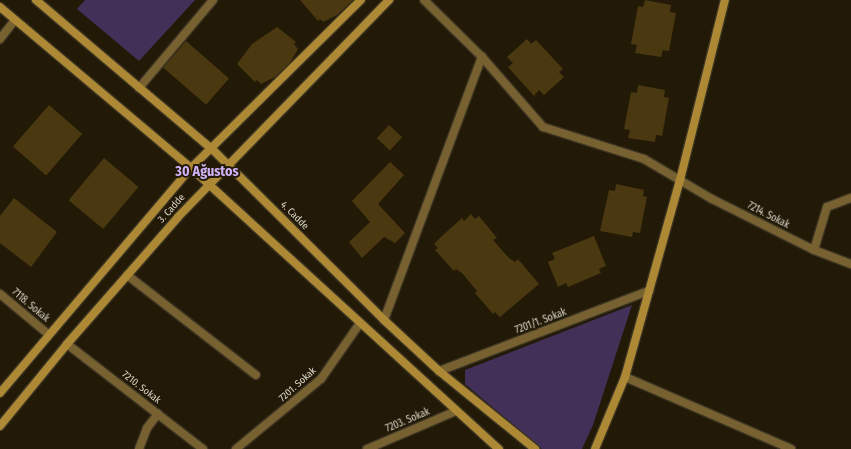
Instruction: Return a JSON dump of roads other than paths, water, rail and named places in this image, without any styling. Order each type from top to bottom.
[{"type":"street","name":"4. Cadde","points":[[36,0],[212,149],[384,320],[439,371],[535,449]]},
{"type":"street","points":[[139,88],[213,0]]},
{"type":"street","name":"3. Cadde","points":[[0,393],[48,334],[191,168],[212,149],[360,0]]},
{"type":"street","name":"3. Cadde","points":[[0,426],[67,344],[208,184],[389,0]]},
{"type":"street","name":"7214. Sokak","points":[[424,0],[482,57],[543,127],[644,159],[680,180],[814,250],[851,264]]},
{"type":"street","points":[[595,449],[625,377],[680,180],[725,0]]},
{"type":"street","points":[[0,7],[191,168],[499,449]]},
{"type":"street","points":[[0,39],[15,20]]},
{"type":"street","points":[[384,320],[482,57]]},
{"type":"street","points":[[814,250],[827,207],[851,198]]},
{"type":"street","points":[[127,275],[256,375]]},
{"type":"street","name":"7201/1. Sokak","points":[[439,371],[649,291]]},
{"type":"street","name":"7118. Sokak","points":[[0,294],[48,334]]},
{"type":"street","name":"7201. Sokak","points":[[236,449],[321,379],[360,323]]},
{"type":"street","name":"7210. Sokak","points":[[67,344],[203,449]]},
{"type":"street","points":[[625,377],[791,449]]},
{"type":"street","name":"7203. Sokak","points":[[368,449],[456,411]]},
{"type":"street","points":[[138,449],[147,428],[158,414]]},
{"type":"district","name":"30 Ağustos","points":[[207,172]]}]
